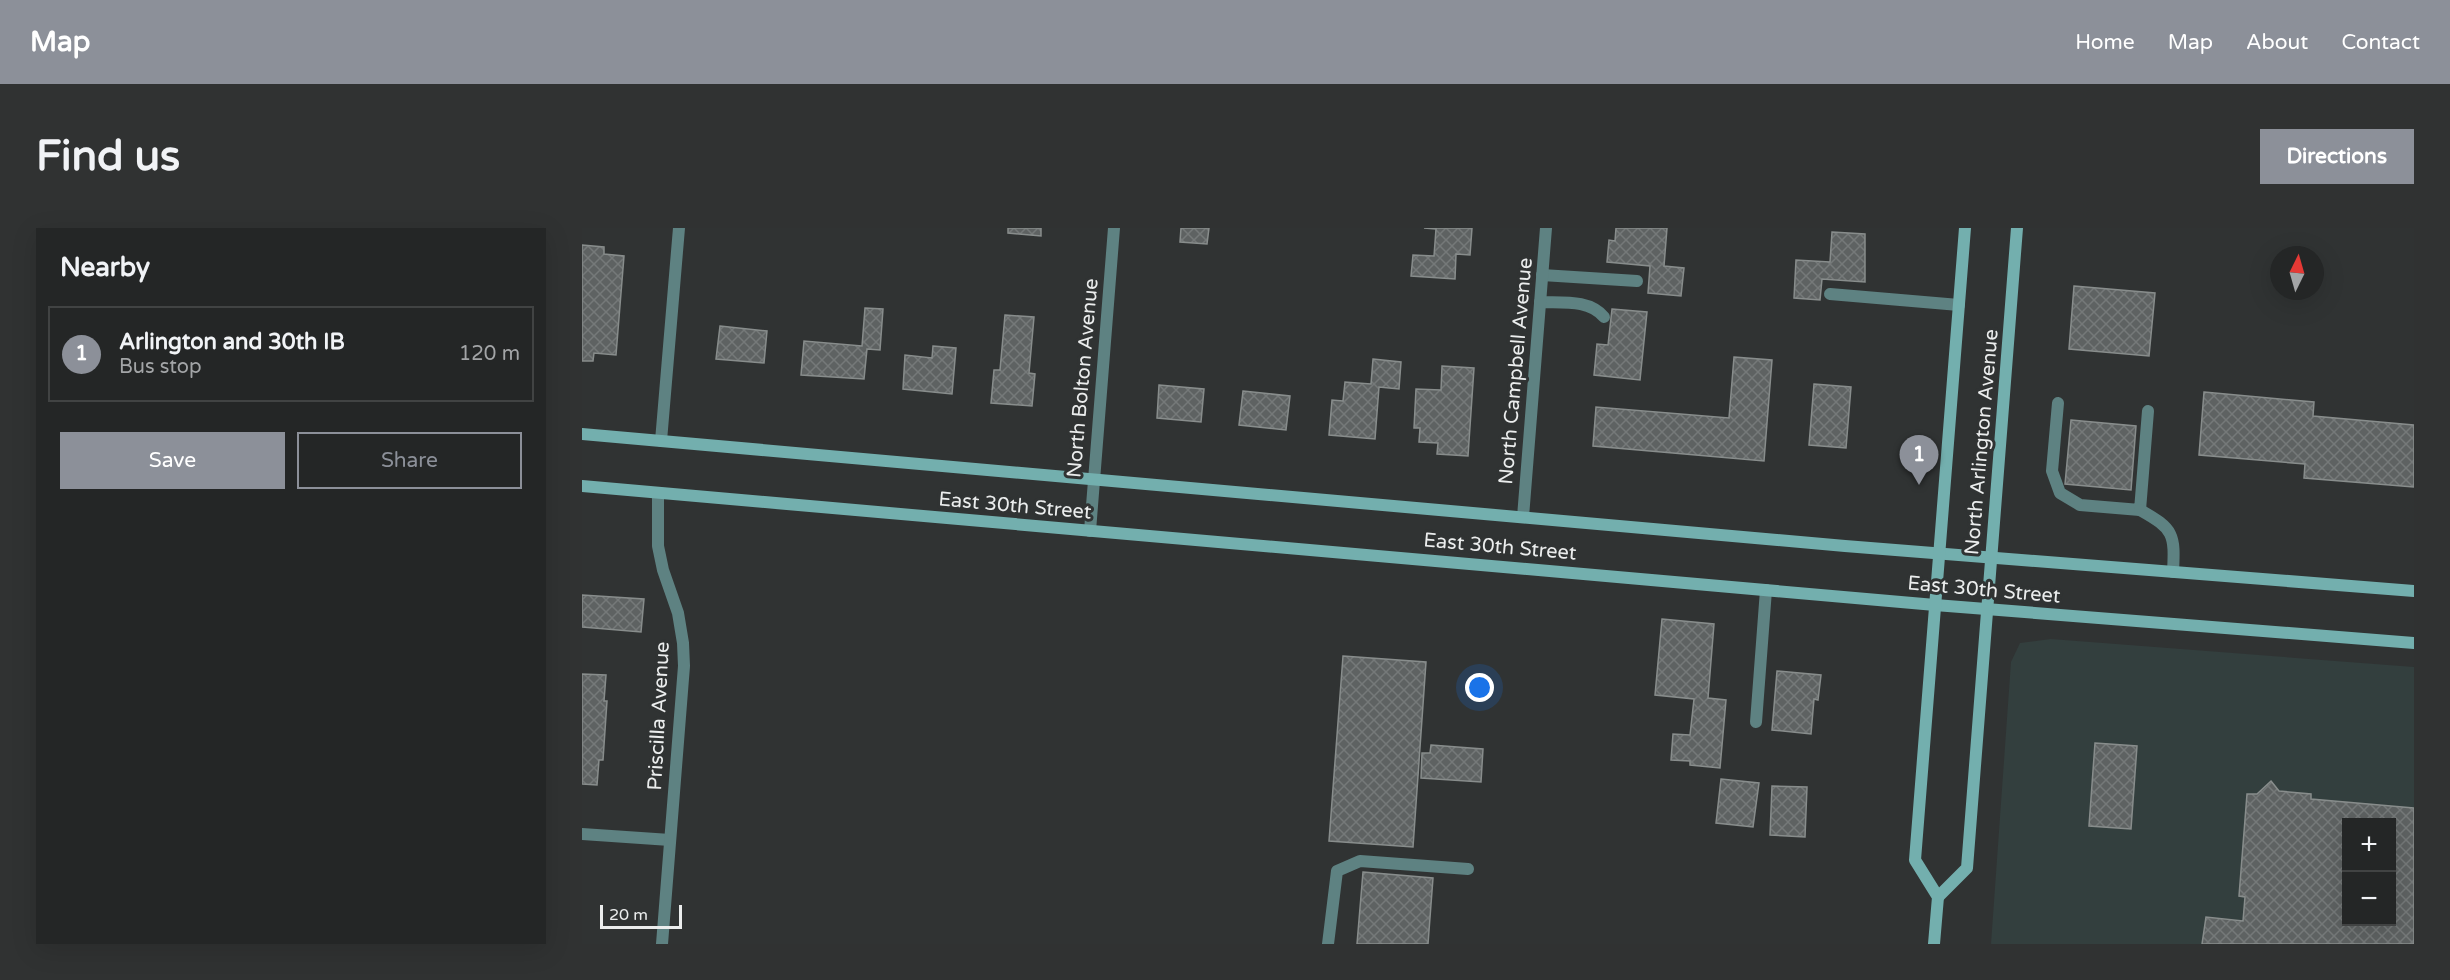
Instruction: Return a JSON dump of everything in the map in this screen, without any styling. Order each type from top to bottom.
[{"type":"main road","name":"North Arlington Avenue","points":[[1965,228],[1915,860],[1938,897],[1967,868],[2018,228]]},
{"type":"main road","name":"East 30th Street","points":[[582,434],[1992,558],[2414,591]]},
{"type":"main road","name":"East 30th Street","points":[[582,486],[1935,605],[2414,643]]},
{"type":"main road","points":[[1934,944],[1938,897]]},
{"type":"street","points":[[661,441],[679,228]]},
{"type":"street","name":"North Bolton Avenue","points":[[1090,531],[1114,228]]},
{"type":"street","name":"North Campbell Avenue","points":[[1523,517],[1546,228]]},
{"type":"street","points":[[1542,275],[1637,281]]},
{"type":"street","points":[[1830,294],[1959,305]]},
{"type":"street","points":[[1540,302],[1589,306],[1597,308],[1604,317]]},
{"type":"street","points":[[2058,403],[2052,471],[2060,493],[2080,505],[2140,510],[2164,523],[2175,543],[2173,572]]},
{"type":"street","points":[[2140,510],[2148,411]]},
{"type":"street","name":"Priscilla Avenue","points":[[658,493],[657,534],[660,559],[678,613],[684,666],[662,944]]},
{"type":"street","points":[[1755,722],[1766,590]]},
{"type":"street","points":[[582,834],[670,840]]},
{"type":"street","points":[[1328,944],[1338,871],[1360,861],[1468,869]]},
{"type":"shaded area","points":[[2051,639],[2414,667],[2414,944],[1991,944],[2011,662],[2020,643]]},
{"type":"building","points":[[1008,228],[1041,228],[1041,236],[1008,233]]},
{"type":"building","points":[[1181,228],[1209,228],[1207,244],[1180,242]]},
{"type":"building","points":[[1424,228],[1472,228],[1470,255],[1456,254],[1455,279],[1411,276],[1413,255],[1434,256],[1436,229]]},
{"type":"building","points":[[1616,228],[1667,228],[1664,266],[1684,268],[1681,296],[1648,293],[1650,266],[1607,262],[1609,240],[1615,241]]},
{"type":"building","points":[[1832,232],[1865,234],[1865,282],[1822,279],[1820,300],[1794,298],[1796,260],[1830,262]]},
{"type":"building","points":[[582,245],[604,247],[604,254],[624,256],[616,355],[594,353],[593,361],[582,361]]},
{"type":"building","points":[[2074,286],[2155,293],[2149,356],[2069,349]]},
{"type":"building","points":[[865,308],[883,309],[880,350],[867,349],[864,379],[801,375],[804,341],[862,346]]},
{"type":"building","points":[[1612,309],[1647,312],[1640,380],[1594,375],[1597,344],[1608,345]]},
{"type":"building","points":[[1005,315],[1034,317],[1029,373],[1035,374],[1032,406],[991,403],[994,370],[1000,370]]},
{"type":"building","points":[[720,326],[767,331],[764,363],[716,359]]},
{"type":"building","points":[[933,346],[956,348],[952,394],[903,389],[905,355],[932,358]]},
{"type":"building","points":[[1734,357],[1772,360],[1764,461],[1593,446],[1596,407],[1729,418]]},
{"type":"building","points":[[1373,359],[1401,362],[1399,389],[1379,387],[1375,439],[1329,435],[1332,400],[1343,401],[1345,382],[1371,384]]},
{"type":"building","points":[[1442,366],[1474,368],[1468,456],[1437,454],[1438,443],[1419,442],[1420,428],[1414,428],[1416,389],[1441,390]]},
{"type":"building","points":[[1814,384],[1851,387],[1846,448],[1809,445]]},
{"type":"building","points":[[1159,385],[1204,389],[1201,422],[1157,418]]},
{"type":"building","points":[[1243,391],[1290,396],[1286,430],[1239,425]]},
{"type":"building","points":[[2204,392],[2314,402],[2313,416],[2414,425],[2414,487],[2304,478],[2305,464],[2199,455]]},
{"type":"building","points":[[2071,420],[2136,426],[2131,490],[2065,484]]},
{"type":"building","points":[[582,595],[644,599],[641,632],[582,627]]},
{"type":"building","points":[[1662,619],[1714,624],[1708,698],[1726,700],[1720,768],[1690,765],[1690,761],[1671,760],[1673,734],[1690,735],[1694,699],[1655,695]]},
{"type":"building","points":[[1343,656],[1426,662],[1413,847],[1329,841]]},
{"type":"building","points":[[1777,671],[1821,675],[1818,700],[1814,699],[1811,734],[1772,730]]},
{"type":"building","points":[[582,674],[606,675],[604,701],[607,701],[603,760],[599,760],[597,785],[582,784]]},
{"type":"building","points":[[2095,743],[2137,746],[2131,829],[2089,826]]},
{"type":"building","points":[[1431,745],[1483,749],[1481,782],[1421,778],[1422,753],[1430,753]]},
{"type":"building","points":[[1721,779],[1759,783],[1753,827],[1716,823]]},
{"type":"building","points":[[2271,781],[2279,791],[2311,794],[2311,799],[2414,808],[2414,944],[2202,944],[2206,917],[2243,921],[2245,897],[2239,896],[2247,794],[2257,794]]},
{"type":"building","points":[[1772,786],[1807,787],[1805,837],[1770,835]]},
{"type":"building","points":[[1363,872],[1433,878],[1428,944],[1357,944]]},
{"type":"place","name":"Arlington and 30th IB","points":[[1919,485]]}]
